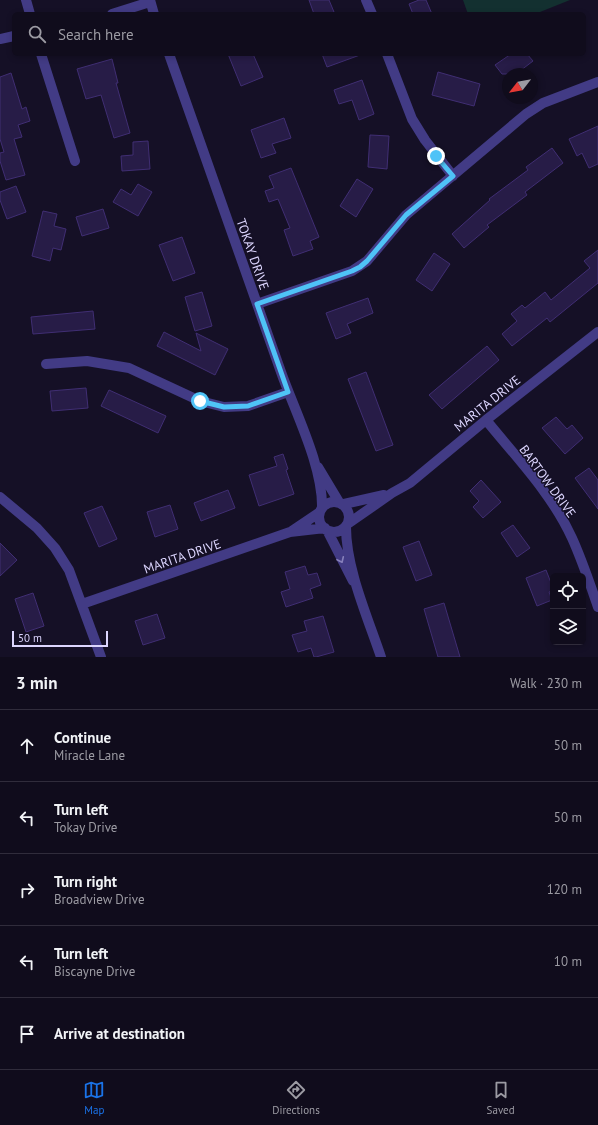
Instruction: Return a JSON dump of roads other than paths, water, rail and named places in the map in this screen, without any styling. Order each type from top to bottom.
[{"type":"street","points":[[26,0],[29,12]]},
{"type":"street","points":[[366,0],[371,12]]},
{"type":"street","points":[[118,12],[150,1],[153,12]]},
{"type":"street","points":[[0,39],[12,36]]},
{"type":"street","points":[[41,56],[75,161]]},
{"type":"street","name":"TOKAY DRIVE","points":[[169,56],[314,462],[322,497],[321,510]]},
{"type":"street","points":[[388,56],[412,118],[425,140],[453,176]]},
{"type":"street","points":[[257,304],[360,267],[367,261],[406,215],[526,114],[543,103],[598,82]]},
{"type":"street","name":"MARITA DRIVE","points":[[347,525],[392,493],[410,483],[486,420],[598,332]]},
{"type":"street","points":[[46,364],[87,361],[130,368],[200,401],[224,407],[248,406],[288,392]]},
{"type":"street","name":"BARTOW DRIVE","points":[[486,420],[538,485],[557,512],[572,538],[598,607]]},
{"type":"street","name":"TOKAY DRIVE","points":[[314,462],[342,503]]},
{"type":"street","name":"MARITA DRIVE","points":[[342,503],[392,493]]},
{"type":"street","points":[[0,497],[25,516],[55,548],[70,570],[101,657]]},
{"type":"street","points":[[357,588],[344,566],[326,529],[320,522],[321,510],[330,502],[342,503],[349,512],[346,537],[357,588],[381,657]]},
{"type":"street","name":"MARITA DRIVE","points":[[290,532],[321,510]]},
{"type":"street","points":[[326,529],[337,532],[347,525]]},
{"type":"street","name":"MARITA DRIVE","points":[[82,604],[290,532],[326,529]]}]
